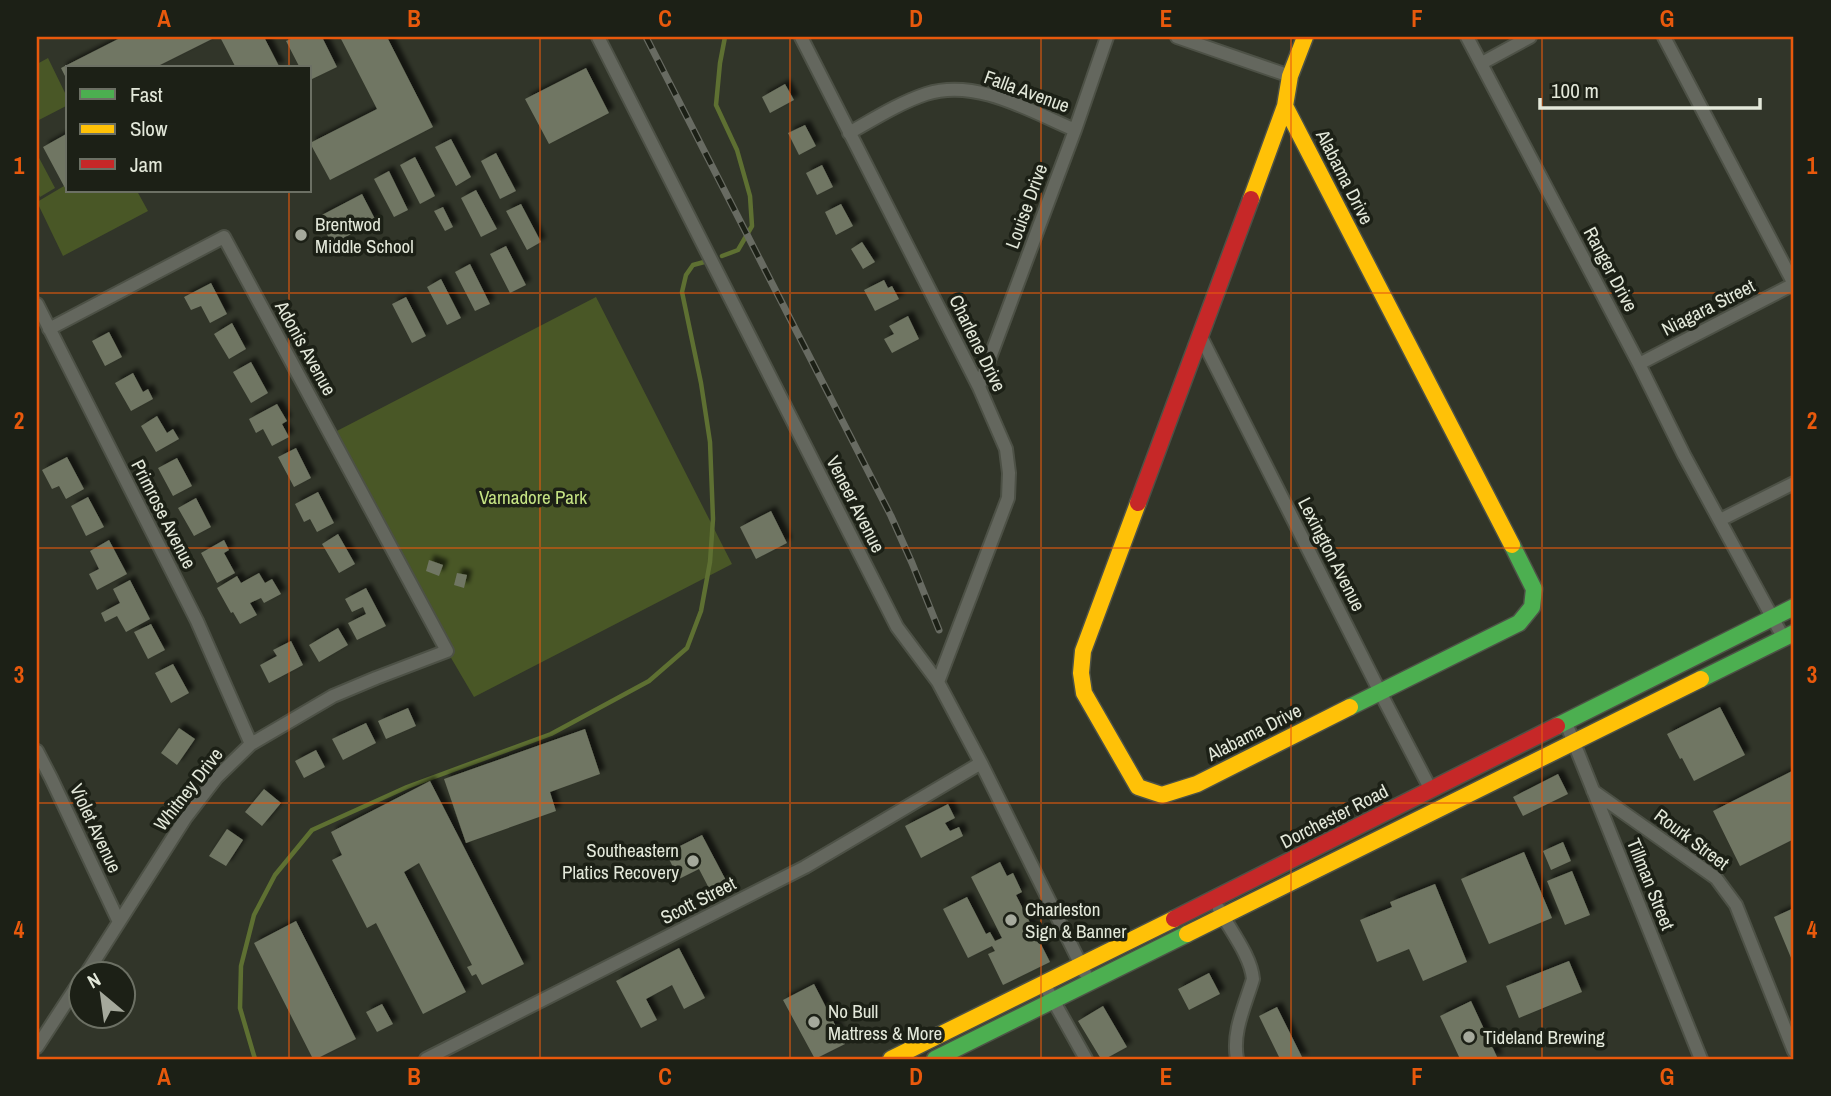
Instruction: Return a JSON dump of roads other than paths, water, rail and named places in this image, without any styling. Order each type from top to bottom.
[{"type":"main road","name":"Alabama Drive","points":[[1285,106],[1534,589],[1532,607],[1519,623],[1197,784],[1161,795],[1138,787],[1084,693],[1081,673],[1083,651],[1285,106],[1290,76],[1305,37]]},
{"type":"main road","name":"Dorchester Road","points":[[891,1059],[1082,966],[1794,607]]},
{"type":"main road","name":"Dorchester Road","points":[[936,1059],[1789,636]]},
{"type":"street","name":"Veneer Avenue","points":[[598,37],[897,627],[938,682],[1090,983]]},
{"type":"street","name":"Charlene Drive","points":[[801,37],[979,387],[1006,449],[1008,498],[938,682]]},
{"type":"street","name":"Louise Drive","points":[[979,387],[1107,37]]},
{"type":"street","points":[[1177,37],[1290,76]]},
{"type":"street","name":"Ranger Drive","points":[[1467,37],[1684,455],[1772,618],[1789,636]]},
{"type":"street","points":[[1482,63],[1530,37]]},
{"type":"street","points":[[1664,37],[1794,284]]},
{"type":"street","name":"Falla Avenue","points":[[849,133],[902,104],[944,90],[987,93],[1075,130]]},
{"type":"street","name":"Adonis Avenue","points":[[49,329],[224,237],[447,651]]},
{"type":"street","name":"Niagara Street","points":[[1639,364],[1794,284]]},
{"type":"street","name":"Primrose Avenue","points":[[37,304],[197,621],[251,744]]},
{"type":"street","name":"Lexington Avenue","points":[[1200,335],[1431,790]]},
{"type":"street","points":[[1720,520],[1794,482]]},
{"type":"street","name":"Whitney Drive","points":[[95,960],[186,817],[216,778],[251,744],[333,696],[447,651]]},
{"type":"street","name":"Tillman Street","points":[[1566,723],[1701,1059]]},
{"type":"street","name":"Violet Avenue","points":[[37,751],[119,922]]},
{"type":"street","name":"Scott Street","points":[[426,1059],[805,867],[981,763]]},
{"type":"street","name":"Rourk Street","points":[[1593,791],[1716,878],[1736,905],[1794,1051]]},
{"type":"street","points":[[1213,900],[1253,971],[1253,979],[1235,1035],[1237,1059]]},
{"type":"street","points":[[1044,984],[1086,1059]]},
{"type":"street","points":[[37,1048],[66,1003]]},
{"type":"waterway","points":[[722,256],[738,250],[752,226],[750,196],[737,150],[716,105],[725,37]]},
{"type":"waterway","points":[[255,1059],[240,1008],[241,966],[254,915],[275,875],[312,830],[407,787],[551,734],[649,681],[687,648],[701,611],[710,562],[713,519],[710,442],[682,292],[686,275],[693,265],[708,261]]},
{"type":"railway","points":[[646,37],[891,516],[939,630]]},
{"type":"place","name":"Brentwod Middle School","points":[[301,235]]},
{"type":"place","name":"Southeastern Platics Recovery","points":[[693,861]]},
{"type":"place","name":"Charleston Sign & Banner","points":[[1011,920]]},
{"type":"place","name":"No Bull Mattress & More","points":[[814,1022]]},
{"type":"place","name":"Tideland Brewing","points":[[1469,1037]]},
{"type":"park label","name":"Varnadore Park","points":[[533,497]]}]
